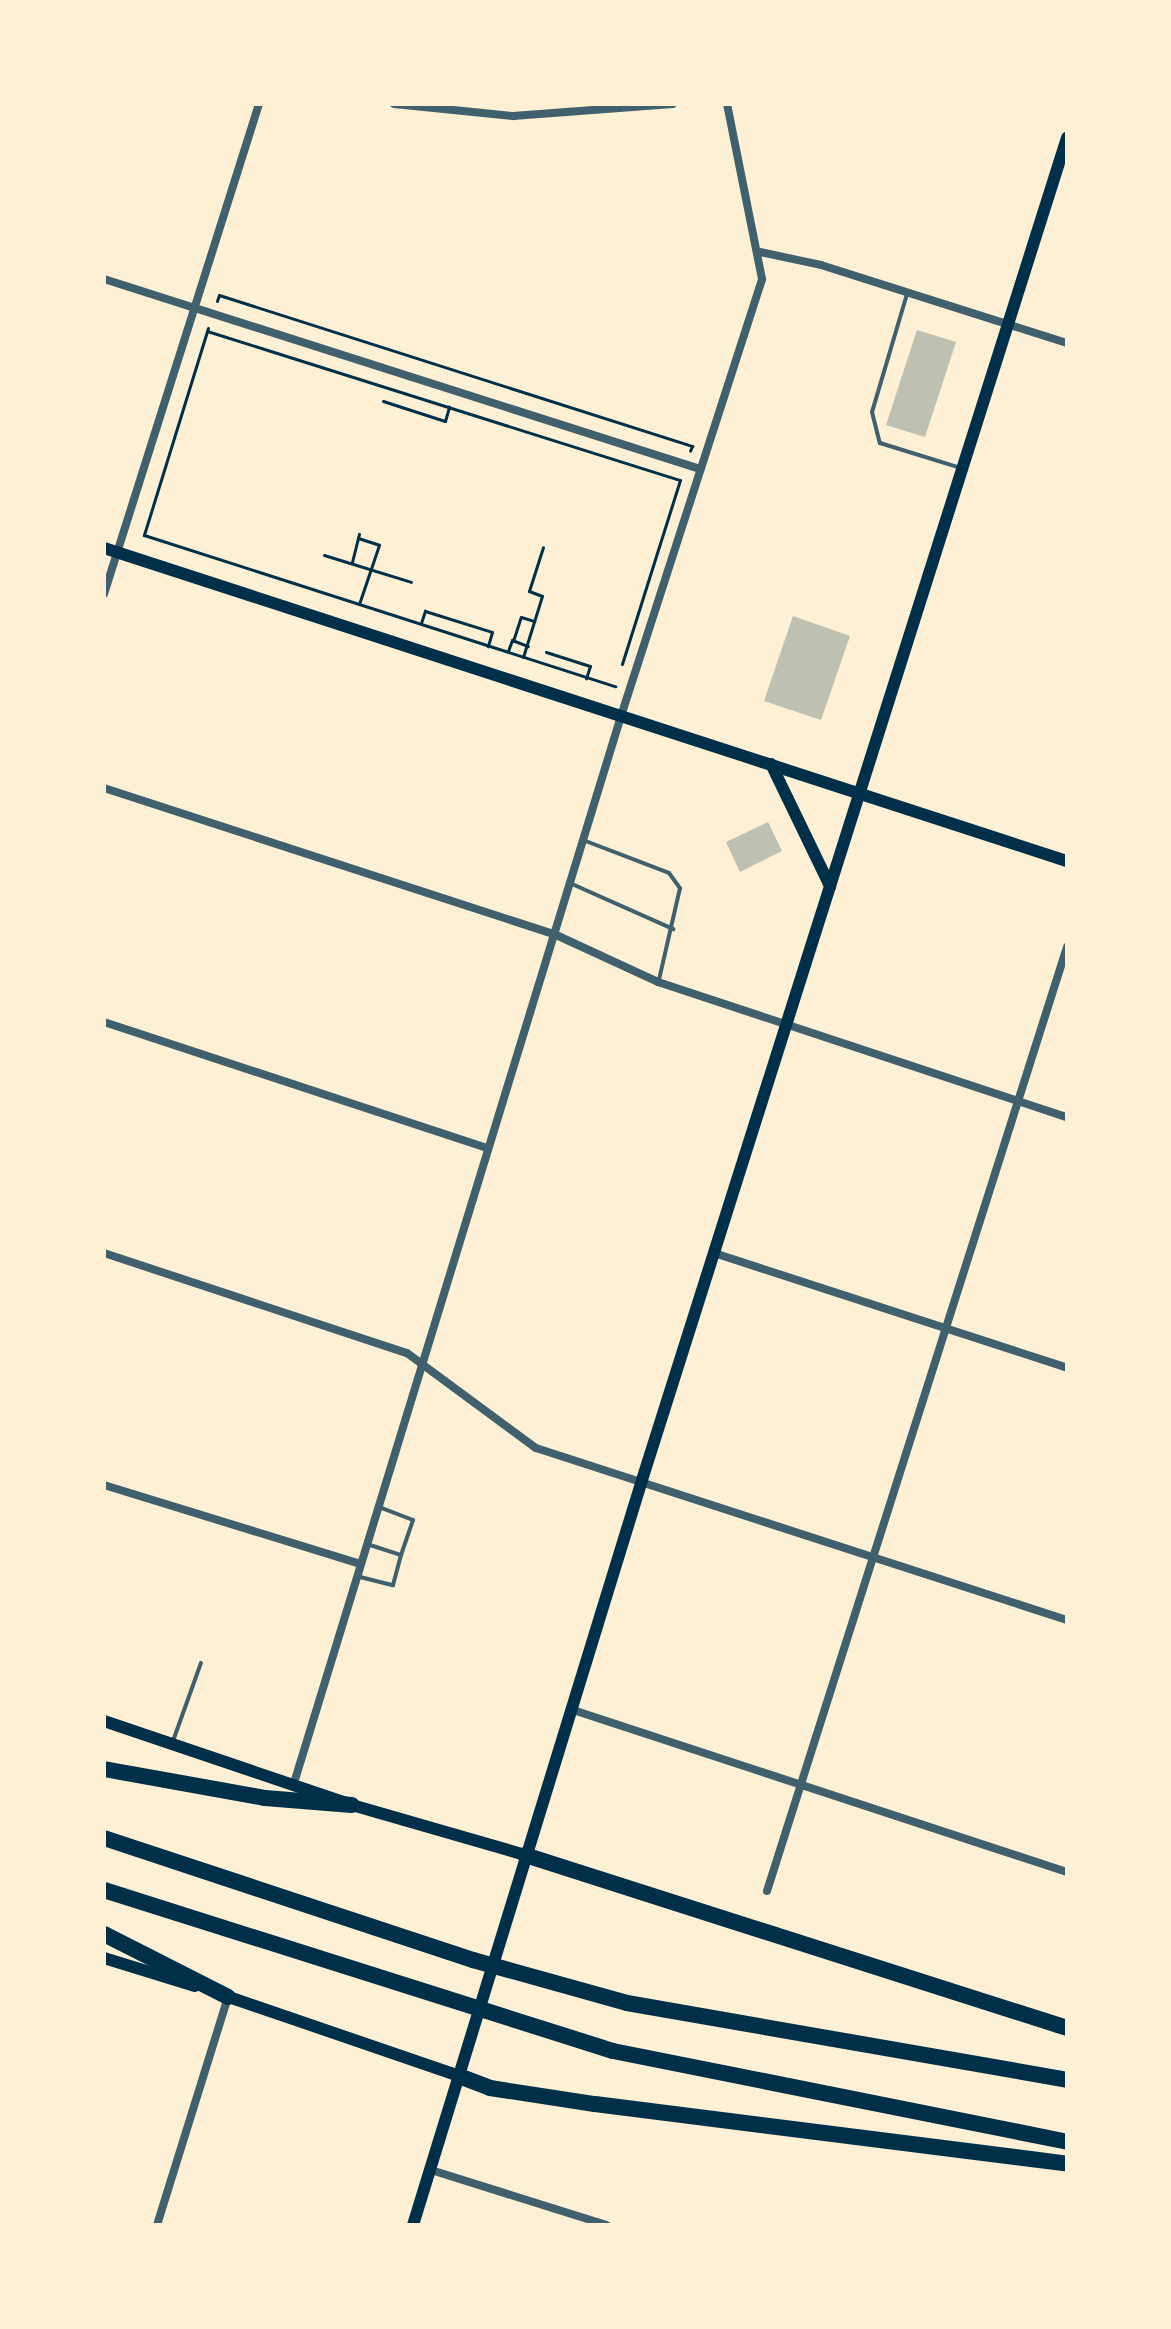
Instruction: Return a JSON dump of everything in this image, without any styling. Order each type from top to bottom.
[{"type":"highway","points":[[104,1769],[265,1798],[352,1805]]},
{"type":"highway","points":[[104,1838],[473,1960],[627,2003],[1067,2080]]},
{"type":"highway","points":[[525,1855],[1067,2028]]},
{"type":"highway","points":[[104,1890],[613,2051],[1067,2142]]},
{"type":"highway","points":[[104,1934],[228,1997]]},
{"type":"highway","points":[[459,2076],[490,2088],[595,2104],[1067,2164]]},
{"type":"main road","points":[[413,2225],[570,1709],[1067,138]]},
{"type":"main road","points":[[104,548],[1067,861]]},
{"type":"main road","points":[[771,764],[830,886]]},
{"type":"main road","points":[[104,1721],[352,1805],[525,1855]]},
{"type":"main road","points":[[104,1958],[459,2076]]},
{"type":"street","points":[[104,594],[259,104]]},
{"type":"street","points":[[394,104],[513,116],[673,104]]},
{"type":"street","points":[[294,1783],[569,883],[762,279],[760,252],[727,104]]},
{"type":"street","points":[[760,252],[786,255],[1067,343]]},
{"type":"street","points":[[104,279],[700,469]]},
{"type":"street","points":[[104,788],[554,934],[658,982],[1067,1117]]},
{"type":"street","points":[[767,1891],[871,1555],[1067,947]]},
{"type":"street","points":[[104,1022],[488,1148]]},
{"type":"street","points":[[104,1253],[361,1337],[423,1364],[536,1448],[1067,1620]]},
{"type":"street","points":[[714,1253],[1067,1368]]},
{"type":"street","points":[[104,1485],[360,1564]]},
{"type":"street","points":[[570,1709],[1067,1872]]},
{"type":"street","points":[[157,2225],[228,1997]]},
{"type":"street","points":[[431,2170],[607,2225]]},
{"type":"lane","points":[[907,292],[872,412],[880,443],[963,468]]},
{"type":"lane","points":[[583,840],[669,873],[680,888],[673,929],[658,982]]},
{"type":"lane","points":[[569,883],[673,929]]},
{"type":"lane","points":[[357,1576],[393,1585],[413,1520],[378,1507]]},
{"type":"lane","points":[[367,1544],[401,1555]]},
{"type":"lane","points":[[172,1743],[201,1663]]},
{"type":"path","points":[[219,295],[692,446],[615,687],[144,535],[213,313],[219,295]]},
{"type":"path","points":[[207,331],[680,480]]},
{"type":"path","points":[[383,401],[445,421],[449,407]]},
{"type":"path","points":[[351,563],[359,536],[379,545],[359,604]]},
{"type":"path","points":[[523,657],[542,596],[529,591],[543,547]]},
{"type":"path","points":[[324,555],[411,582]]},
{"type":"path","points":[[421,624],[425,611],[492,632],[488,646]]},
{"type":"path","points":[[508,652],[521,617],[534,621]]},
{"type":"path","points":[[456,635],[460,622]]},
{"type":"path","points":[[513,641],[528,645]]},
{"type":"path","points":[[546,652],[590,666],[586,678]]},
{"type":"building","points":[[917,330],[956,342],[925,437],[886,425]]},
{"type":"building","points":[[793,616],[850,636],[821,720],[764,701]]},
{"type":"building","points":[[768,822],[782,851],[740,872],[726,842]]}]
